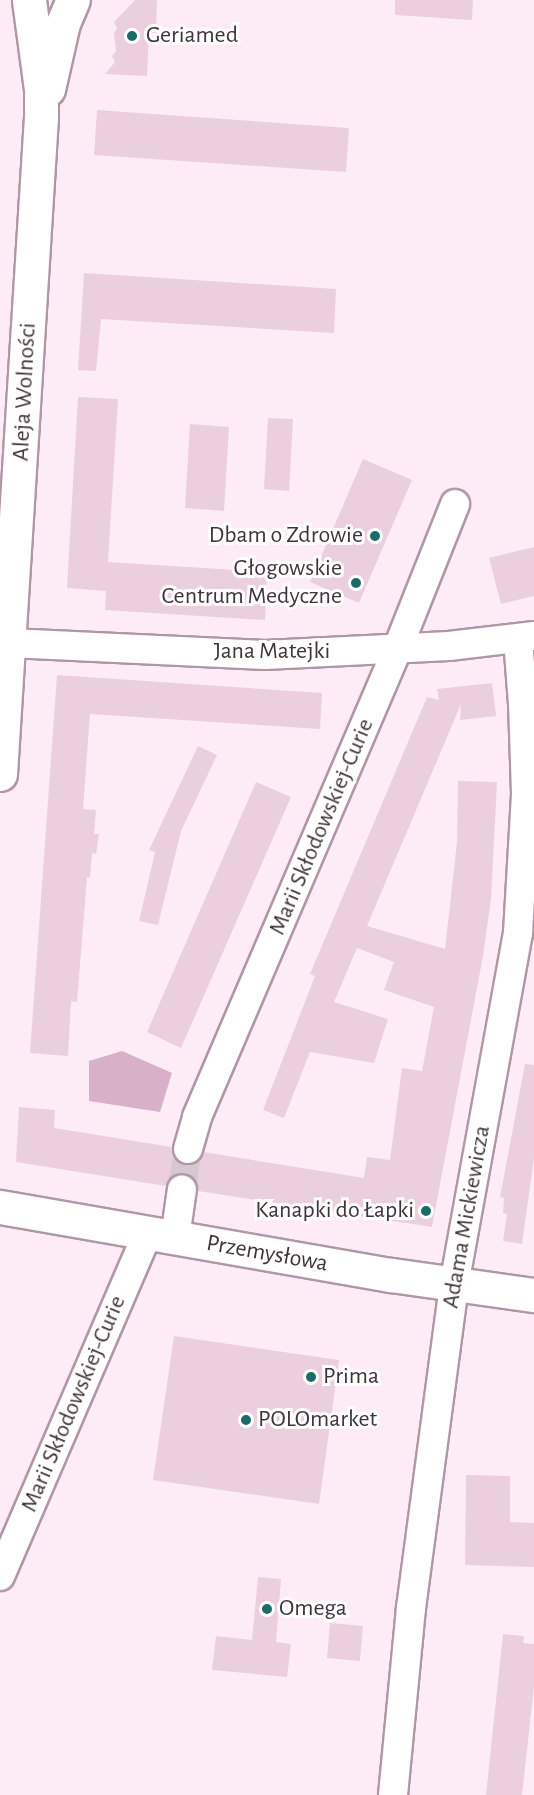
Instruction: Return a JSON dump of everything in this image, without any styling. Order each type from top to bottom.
[{"type":"street","name":"Aleja Wolności","points":[[0,774],[41,117],[38,65],[29,0]]},
{"type":"street","name":"Aleja Wolności","points":[[41,117],[63,23],[73,0]]},
{"type":"street","name":"Marii Skłodowskiej-Curie","points":[[188,1149],[197,1117],[397,650],[455,504]]},
{"type":"street","name":"Jana Matejki","points":[[9,643],[265,655],[397,650],[526,637]]},
{"type":"street","name":"Adama Mickiewicza","points":[[393,1795],[411,1608],[454,1285],[518,933],[526,793],[524,704],[526,637]]},
{"type":"street","name":"Marii Skłodowskiej-Curie","points":[[0,1576],[162,1236],[182,1189]]},
{"type":"street","name":"Przemysłowa","points":[[0,1207],[454,1285],[534,1295]]},
{"type":"shaded area","points":[[122,1051],[172,1073],[160,1112],[89,1101],[89,1061]]},
{"type":"building","name":"Geriamed","points":[[135,0],[157,0],[156,33],[149,33],[147,76],[105,74],[115,62],[112,56],[116,51],[114,33],[117,29],[114,22]]},
{"type":"building","points":[[395,0],[473,0],[472,20],[395,15]]},
{"type":"building","points":[[97,110],[349,128],[346,172],[94,155]]},
{"type":"building","points":[[84,273],[336,289],[334,333],[101,319],[96,371],[78,370]]},
{"type":"building","points":[[78,397],[118,399],[108,562],[267,572],[265,620],[105,610],[106,591],[67,588]]},
{"type":"building","points":[[268,418],[293,419],[289,491],[264,489]]},
{"type":"building","points":[[190,424],[229,427],[224,511],[185,508]]},
{"type":"building","points":[[363,459],[412,480],[359,603],[310,582]]},
{"type":"building","points":[[534,547],[534,596],[501,604],[489,558]]},
{"type":"building","points":[[57,675],[322,693],[320,729],[90,714],[83,809],[96,810],[94,834],[99,834],[96,854],[92,853],[90,878],[87,877],[77,1002],[71,1001],[68,1056],[30,1053]]},
{"type":"building","points":[[492,683],[496,716],[460,720],[461,704],[367,926],[445,949],[457,842],[458,781],[497,782],[491,899],[483,956],[432,1227],[198,1191],[197,1182],[185,1173],[175,1174],[166,1186],[16,1162],[19,1107],[55,1110],[54,1128],[172,1147],[176,1160],[184,1165],[199,1161],[204,1152],[364,1178],[367,1157],[390,1160],[402,1068],[422,1071],[434,1007],[384,990],[394,962],[357,948],[334,1002],[388,1019],[374,1063],[310,1052],[284,1118],[263,1110],[315,976],[310,974],[427,697],[439,700],[437,689]]},
{"type":"building","points":[[198,746],[217,755],[181,831],[158,925],[139,921],[155,852],[149,850]]},
{"type":"building","points":[[256,782],[291,797],[181,1048],[147,1032]]},
{"type":"building","points":[[525,1064],[534,1065],[534,1158],[522,1244],[503,1241],[507,1214],[503,1213],[504,1198],[500,1197]]},
{"type":"building","name":"POLOmarket","points":[[174,1336],[339,1360],[319,1504],[153,1480]]},
{"type":"building","points":[[466,1475],[510,1476],[510,1522],[534,1523],[534,1567],[465,1565]]},
{"type":"building","points":[[258,1577],[281,1579],[276,1642],[291,1644],[287,1677],[212,1670],[216,1636],[252,1640]]},
{"type":"building","points":[[330,1623],[363,1626],[360,1661],[327,1658]]},
{"type":"building","points":[[503,1634],[524,1636],[523,1643],[534,1644],[534,1687],[522,1795],[486,1795]]},
{"type":"tunnel","points":[[182,1189],[188,1149]]},
{"type":"place","name":"Geriamed","points":[[132,36]]},
{"type":"place","name":"Dbam o Zdrowie","points":[[375,536]]},
{"type":"place","name":"Głogowskie Centrum Medyczne","points":[[356,583]]},
{"type":"place","name":"Kanapki do Łapki","points":[[426,1211]]},
{"type":"place","name":"Prima","points":[[311,1377]]},
{"type":"place","name":"POLOmarket","points":[[246,1420]]},
{"type":"place","name":"Omega","points":[[267,1609]]}]
